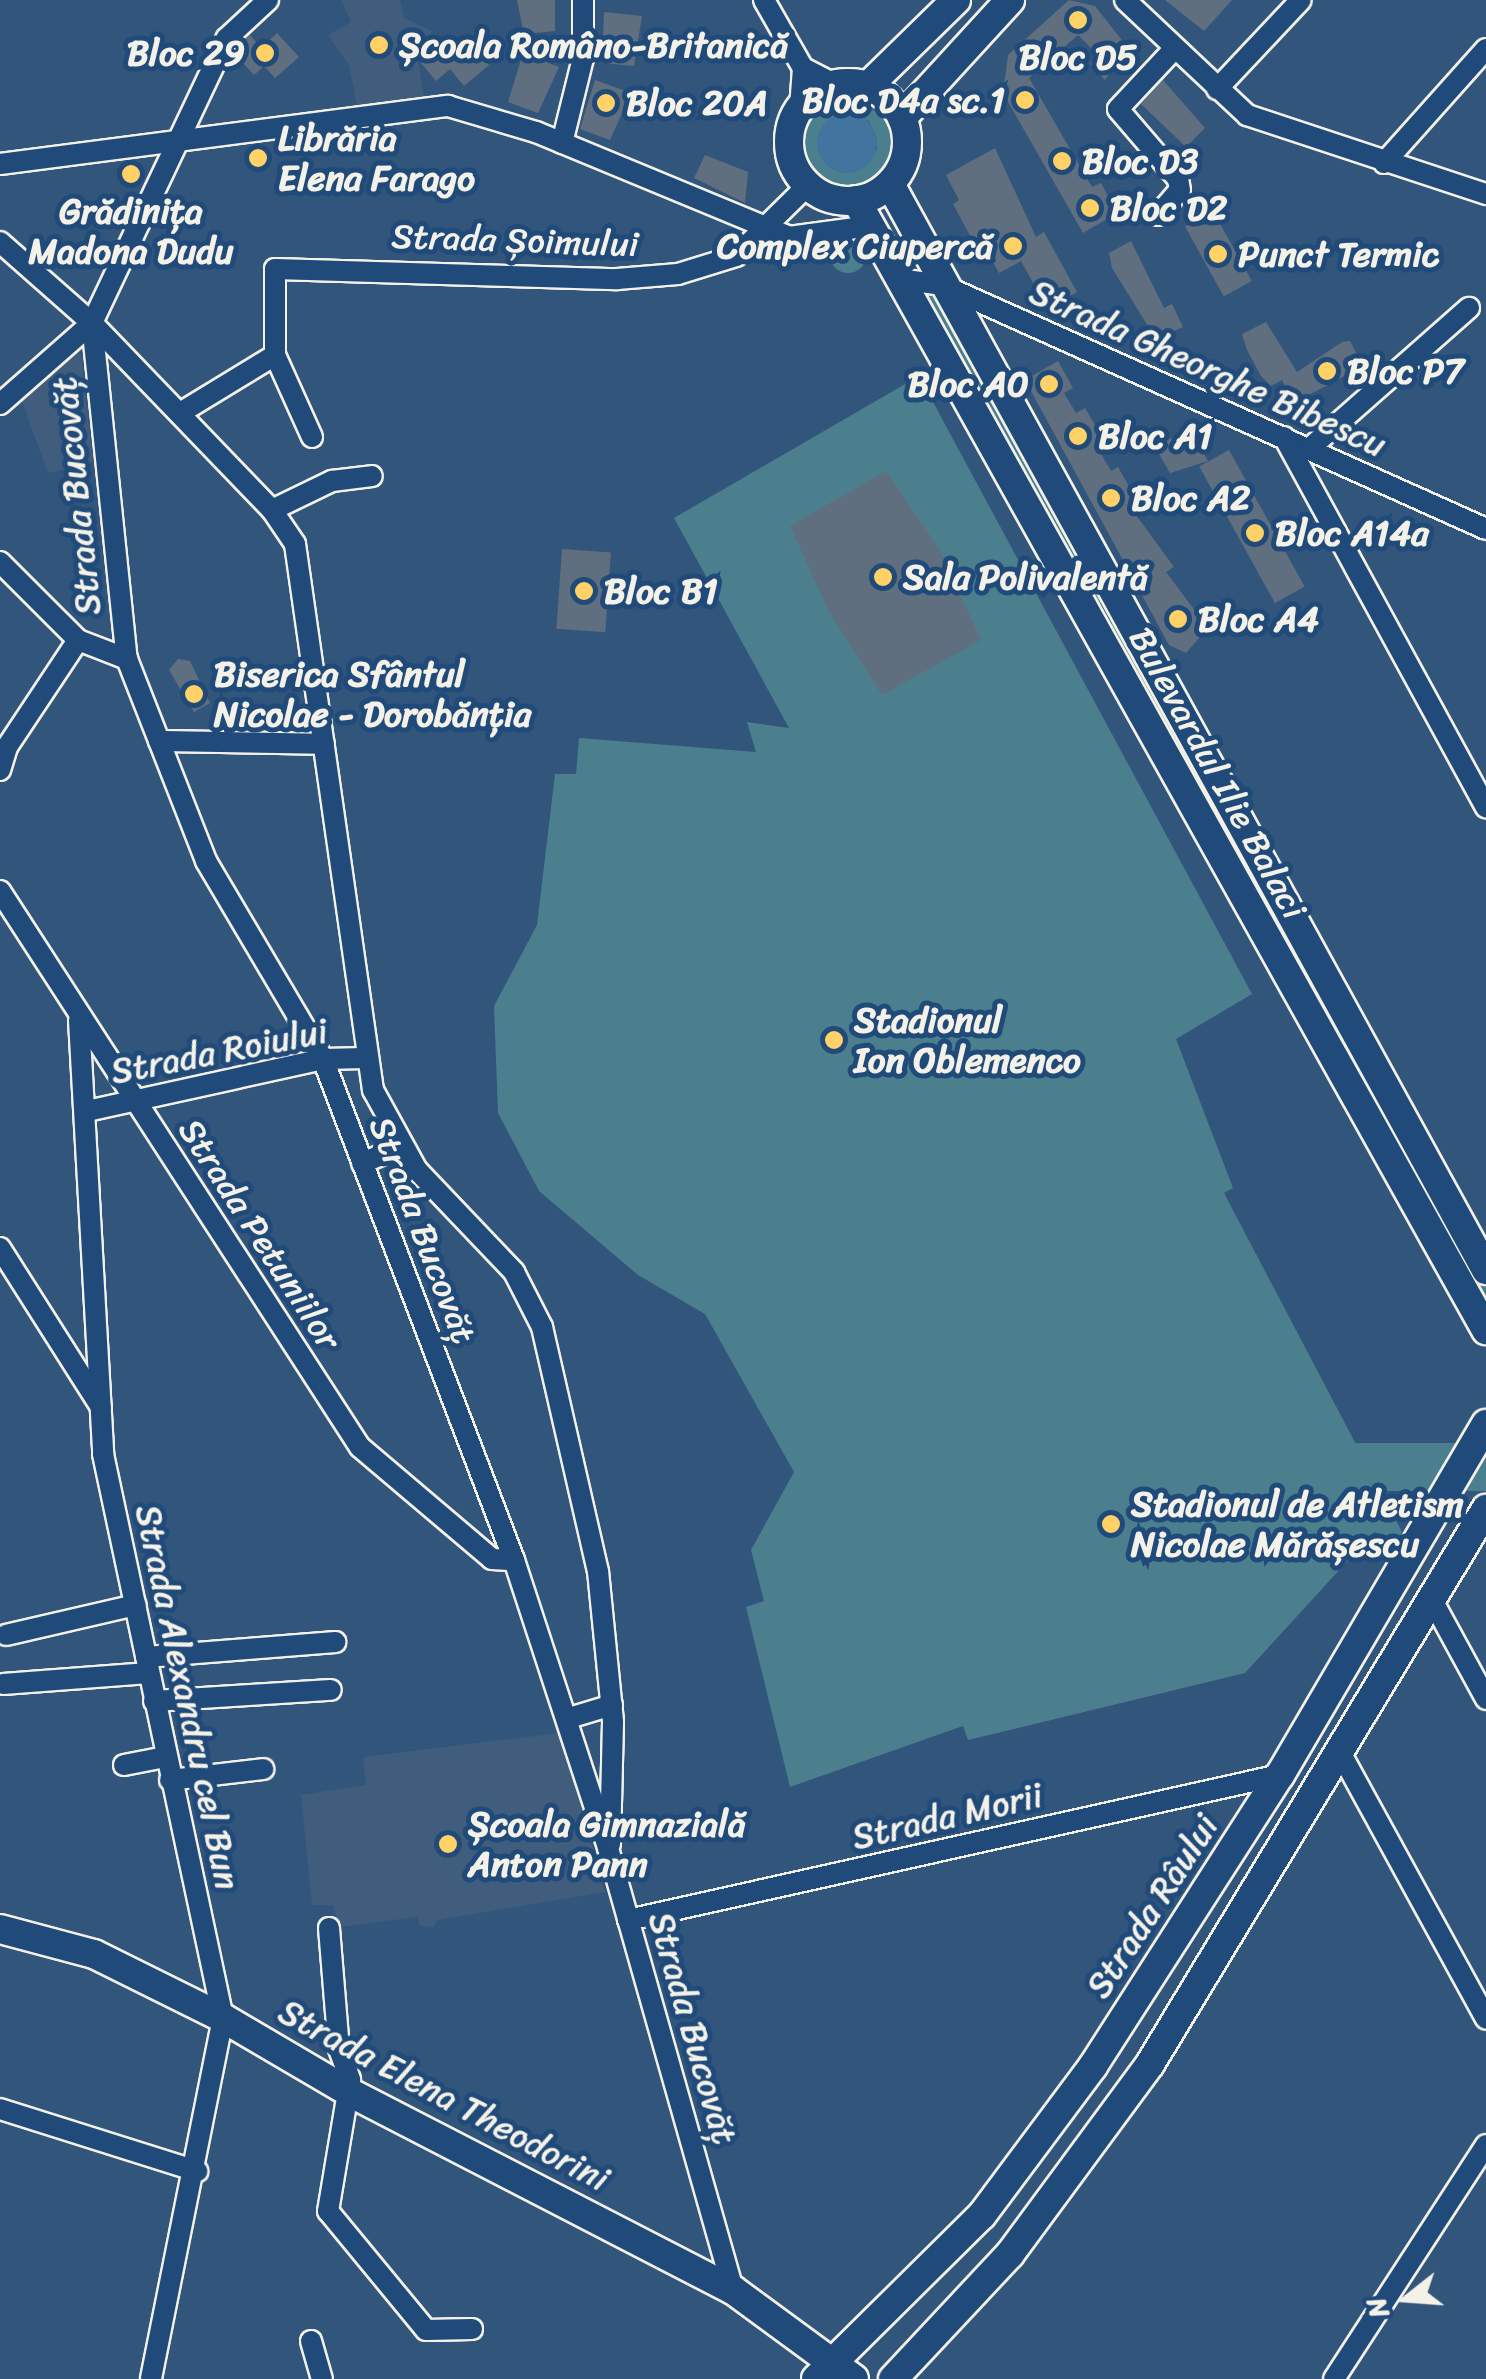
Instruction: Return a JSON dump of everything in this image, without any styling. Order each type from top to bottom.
[{"type":"main road","points":[[868,86],[956,0]]},
{"type":"main road","points":[[902,118],[1010,0]]},
{"type":"main road","points":[[835,84],[868,86],[902,118],[905,159],[890,184],[856,200],[808,184],[791,156],[800,108],[835,84]]},
{"type":"main road","name":"Bulevardul Ilie Balaci","points":[[890,184],[1110,626],[1486,1330]]},
{"type":"main road","name":"Bulevardul Ilie Balaci","points":[[856,200],[1486,1270]]},
{"type":"main road","points":[[900,278],[936,274]]},
{"type":"main road","name":"Strada Râului","points":[[835,2374],[946,2255],[1038,2145],[1280,1775],[1486,1424]]},
{"type":"main road","points":[[892,2379],[1010,2254],[1078,2168],[1212,1970],[1486,1509]]},
{"type":"main road","name":"Strada Elena Theodorini","points":[[0,1930],[94,1954],[223,2018],[349,2092],[733,2290],[835,2374]]},
{"type":"street","points":[[0,404],[92,323],[227,38],[268,0]]},
{"type":"street","points":[[562,142],[583,58],[582,0]]},
{"type":"street","points":[[764,0],[803,68],[835,84]]},
{"type":"street","points":[[1125,0],[1248,116],[1486,194]]},
{"type":"street","points":[[1217,89],[1301,0]]},
{"type":"street","points":[[1158,215],[1180,190],[1178,179],[1118,109],[1175,48]]},
{"type":"street","points":[[1384,162],[1486,50]]},
{"type":"street","points":[[800,108],[803,68]]},
{"type":"street","points":[[0,164],[183,137],[448,106],[562,142],[789,237],[870,226]]},
{"type":"street","name":"Strada Șoimului","points":[[312,438],[275,355],[270,288],[272,273],[284,264],[643,278],[717,264],[736,256],[760,225],[808,184]]},
{"type":"street","name":"Strada Bucovăț","points":[[0,242],[92,323],[127,659],[206,861],[324,1059],[514,1560],[569,1718],[733,2290]]},
{"type":"street","name":"Strada Gheorghe Bibescu","points":[[936,274],[1486,529]]},
{"type":"street","points":[[1310,448],[1469,308]]},
{"type":"street","points":[[92,323],[272,510],[303,570],[364,1058],[401,1147],[532,1302],[598,1571],[612,1705],[608,1848]]},
{"type":"street","points":[[180,413],[275,355]]},
{"type":"street","points":[[1284,436],[1486,807]]},
{"type":"street","points":[[272,510],[332,481],[372,476]]},
{"type":"street","points":[[0,562],[78,640],[127,659]]},
{"type":"street","points":[[0,770],[7,747],[78,640]]},
{"type":"street","points":[[159,741],[324,744]]},
{"type":"street","name":"Strada Petuniilor","points":[[0,890],[79,1020],[360,1447],[492,1559],[514,1560]]},
{"type":"street","name":"Strada Alexandru cel Bun","points":[[79,1020],[103,1454],[223,2018],[197,2170],[151,2379]]},
{"type":"street","name":"Strada Roiului","points":[[86,1111],[324,1059],[364,1058]]},
{"type":"street","points":[[362,1163],[401,1147]]},
{"type":"street","points":[[0,1248],[102,1409]]},
{"type":"street","points":[[1431,1598],[1486,1699]]},
{"type":"street","points":[[6,1635],[136,1605]]},
{"type":"street","points":[[2,1684],[336,1642]]},
{"type":"street","points":[[154,1701],[331,1690]]},
{"type":"street","points":[[569,1718],[612,1705]]},
{"type":"street","points":[[1340,1752],[1486,2018]]},
{"type":"street","points":[[124,1766],[165,1757]]},
{"type":"street","points":[[170,1780],[263,1769]]},
{"type":"street","name":"Strada Morii","points":[[628,1920],[1280,1775]]},
{"type":"street","points":[[329,1928],[349,2092],[328,2211],[426,2330],[472,2329]]},
{"type":"street","points":[[0,2109],[197,2170]]},
{"type":"street","points":[[1334,2379],[1486,2145]]},
{"type":"street","points":[[312,2342],[322,2379]]},
{"type":"shaded area","name":"Școala Româno-Britanică","points":[[341,0],[400,0],[404,18],[432,31],[417,55],[424,97],[357,107],[349,65],[328,35],[351,22]]},
{"type":"shaded area","points":[[847,113],[868,122],[877,143],[868,164],[847,173],[826,164],[817,143],[826,122]]},
{"type":"shaded area","points":[[72,351],[81,354],[93,462],[48,473],[20,396]]},
{"type":"shaded area","name":"Școala Gimnazială Anton Pann","points":[[560,1733],[605,1892],[437,1920],[434,1927],[420,1926],[417,1917],[339,1927],[333,1905],[312,1905],[301,1795],[366,1785],[363,1757]]},
{"type":"green space","points":[[852,96],[888,120],[893,151],[878,178],[850,189],[820,181],[800,141],[811,113]],"holes":[[[842,113],[869,121],[877,150],[846,173],[821,158]]]},
{"type":"green space","points":[[848,237],[861,242],[866,255],[861,268],[848,273],[835,268],[830,255],[835,242]]},
{"type":"green space","points":[[922,286],[933,289],[1104,597],[1100,605],[920,297]]},
{"type":"green space","points":[[919,376],[1252,994],[1176,1039],[1233,1188],[1224,1193],[1402,1532],[1397,1541],[1374,1532],[1245,1673],[968,1740],[963,1726],[790,1787],[746,1607],[764,1601],[751,1550],[794,1472],[705,1314],[638,1275],[539,1191],[498,1113],[494,1006],[537,925],[555,774],[576,774],[579,738],[756,752],[747,722],[789,728],[674,518]]},
{"type":"green space","points":[[1114,622],[1293,937],[1290,942],[1108,626]]},
{"type":"green space","points":[[1306,968],[1486,1283],[1486,1299],[1464,1272],[1301,974]]},
{"type":"green space","points":[[1093,1443],[1486,1443],[1486,1491],[1093,1491]]},
{"type":"building","points":[[517,0],[555,0],[555,31],[524,34]]},
{"type":"building","points":[[1069,0],[1095,6],[1128,48],[1105,80],[1090,64],[1097,54],[1078,35],[1029,78],[1092,187],[1101,183],[1117,213],[1083,233],[1003,93],[1008,55]]},
{"type":"building","points":[[1165,0],[1232,0],[1204,31]]},
{"type":"building","points":[[604,12],[642,16],[634,66],[602,63]]},
{"type":"building","name":"Bloc 29","points":[[277,33],[299,57],[275,78],[264,66],[254,75],[235,54],[238,46],[250,35],[261,48]]},
{"type":"building","points":[[447,41],[456,52],[469,41],[489,65],[464,86],[450,69],[436,81],[421,63]]},
{"type":"building","points":[[523,53],[559,67],[538,113],[508,102]]},
{"type":"building","name":"Bloc 20A","points":[[595,80],[631,93],[610,140],[580,129]]},
{"type":"building","points":[[1163,80],[1205,128],[1186,147],[1141,104]]},
{"type":"building","name":"Complex Ciupercă","points":[[995,148],[1036,237],[1044,232],[1077,292],[1047,308],[1021,261],[999,273],[989,255],[982,258],[953,204],[959,200],[946,175]]},
{"type":"building","points":[[705,155],[748,172],[745,203],[694,178]]},
{"type":"building","name":"Punct Termic","points":[[1213,211],[1252,281],[1224,296],[1185,227]]},
{"type":"building","points":[[1131,241],[1164,308],[1172,304],[1183,327],[1156,339],[1112,268],[1109,253]]},
{"type":"building","points":[[1266,322],[1297,372],[1342,342],[1350,341],[1363,366],[1294,403],[1282,380],[1271,386],[1261,376],[1247,350],[1242,334]]},
{"type":"building","points":[[1058,361],[1073,388],[1064,393],[1076,413],[1085,408],[1107,445],[1099,450],[1111,471],[1118,467],[1140,506],[1133,511],[1174,567],[1166,572],[1208,628],[1186,653],[1169,645],[1025,380]]},
{"type":"building","points":[[1189,428],[1208,461],[1170,473],[1155,447]]},
{"type":"building","points":[[1229,450],[1305,586],[1275,603],[1199,466]]},
{"type":"building","name":"Sala Polivalentă","points":[[886,471],[940,550],[981,640],[882,695],[828,610],[790,526]]},
{"type":"building","name":"Bloc B1","points":[[562,549],[611,552],[605,632],[556,629]]},
{"type":"building","name":"Biserica Sfântul Nicolae - Dorobănția","points":[[178,659],[190,661],[210,703],[194,712],[169,670]]},
{"type":"place","name":"Bloc D5","points":[[1078,20]]},
{"type":"place","name":"Școala Româno-Britanică","points":[[379,45]]},
{"type":"place","name":"Bloc 29","points":[[265,53]]},
{"type":"place","name":"Bloc D4a sc.1","points":[[1025,100]]},
{"type":"place","name":"Bloc 20A","points":[[606,103]]},
{"type":"place","name":"Librăria Elena Farago","points":[[258,158]]},
{"type":"place","name":"Bloc D3","points":[[1062,161]]},
{"type":"place","name":"Grădinița Madona Dudu","points":[[131,174]]},
{"type":"place","name":"Bloc D2","points":[[1090,208]]},
{"type":"place","name":"Complex Ciupercă","points":[[1013,246]]},
{"type":"place","name":"Punct Termic","points":[[1218,254]]},
{"type":"place","name":"Bloc P7","points":[[1327,371]]},
{"type":"place","name":"Bloc A0","points":[[1049,384]]},
{"type":"place","name":"Bloc A1","points":[[1078,436]]},
{"type":"place","name":"Bloc A2","points":[[1111,498]]},
{"type":"place","name":"Bloc A14a","points":[[1255,533]]},
{"type":"place","name":"Sala Polivalentă","points":[[883,577]]},
{"type":"place","name":"Bloc B1","points":[[584,591]]},
{"type":"place","name":"Bloc A4","points":[[1178,619]]},
{"type":"place","name":"Biserica Sfântul Nicolae - Dorobănția","points":[[194,694]]},
{"type":"place","name":"Stadionul Ion Oblemenco","points":[[834,1040]]},
{"type":"place","name":"Stadionul de Atletism Nicolae Mărășescu","points":[[1111,1524]]},
{"type":"place","name":"Școala Gimnazială Anton Pann","points":[[448,1844]]}]
